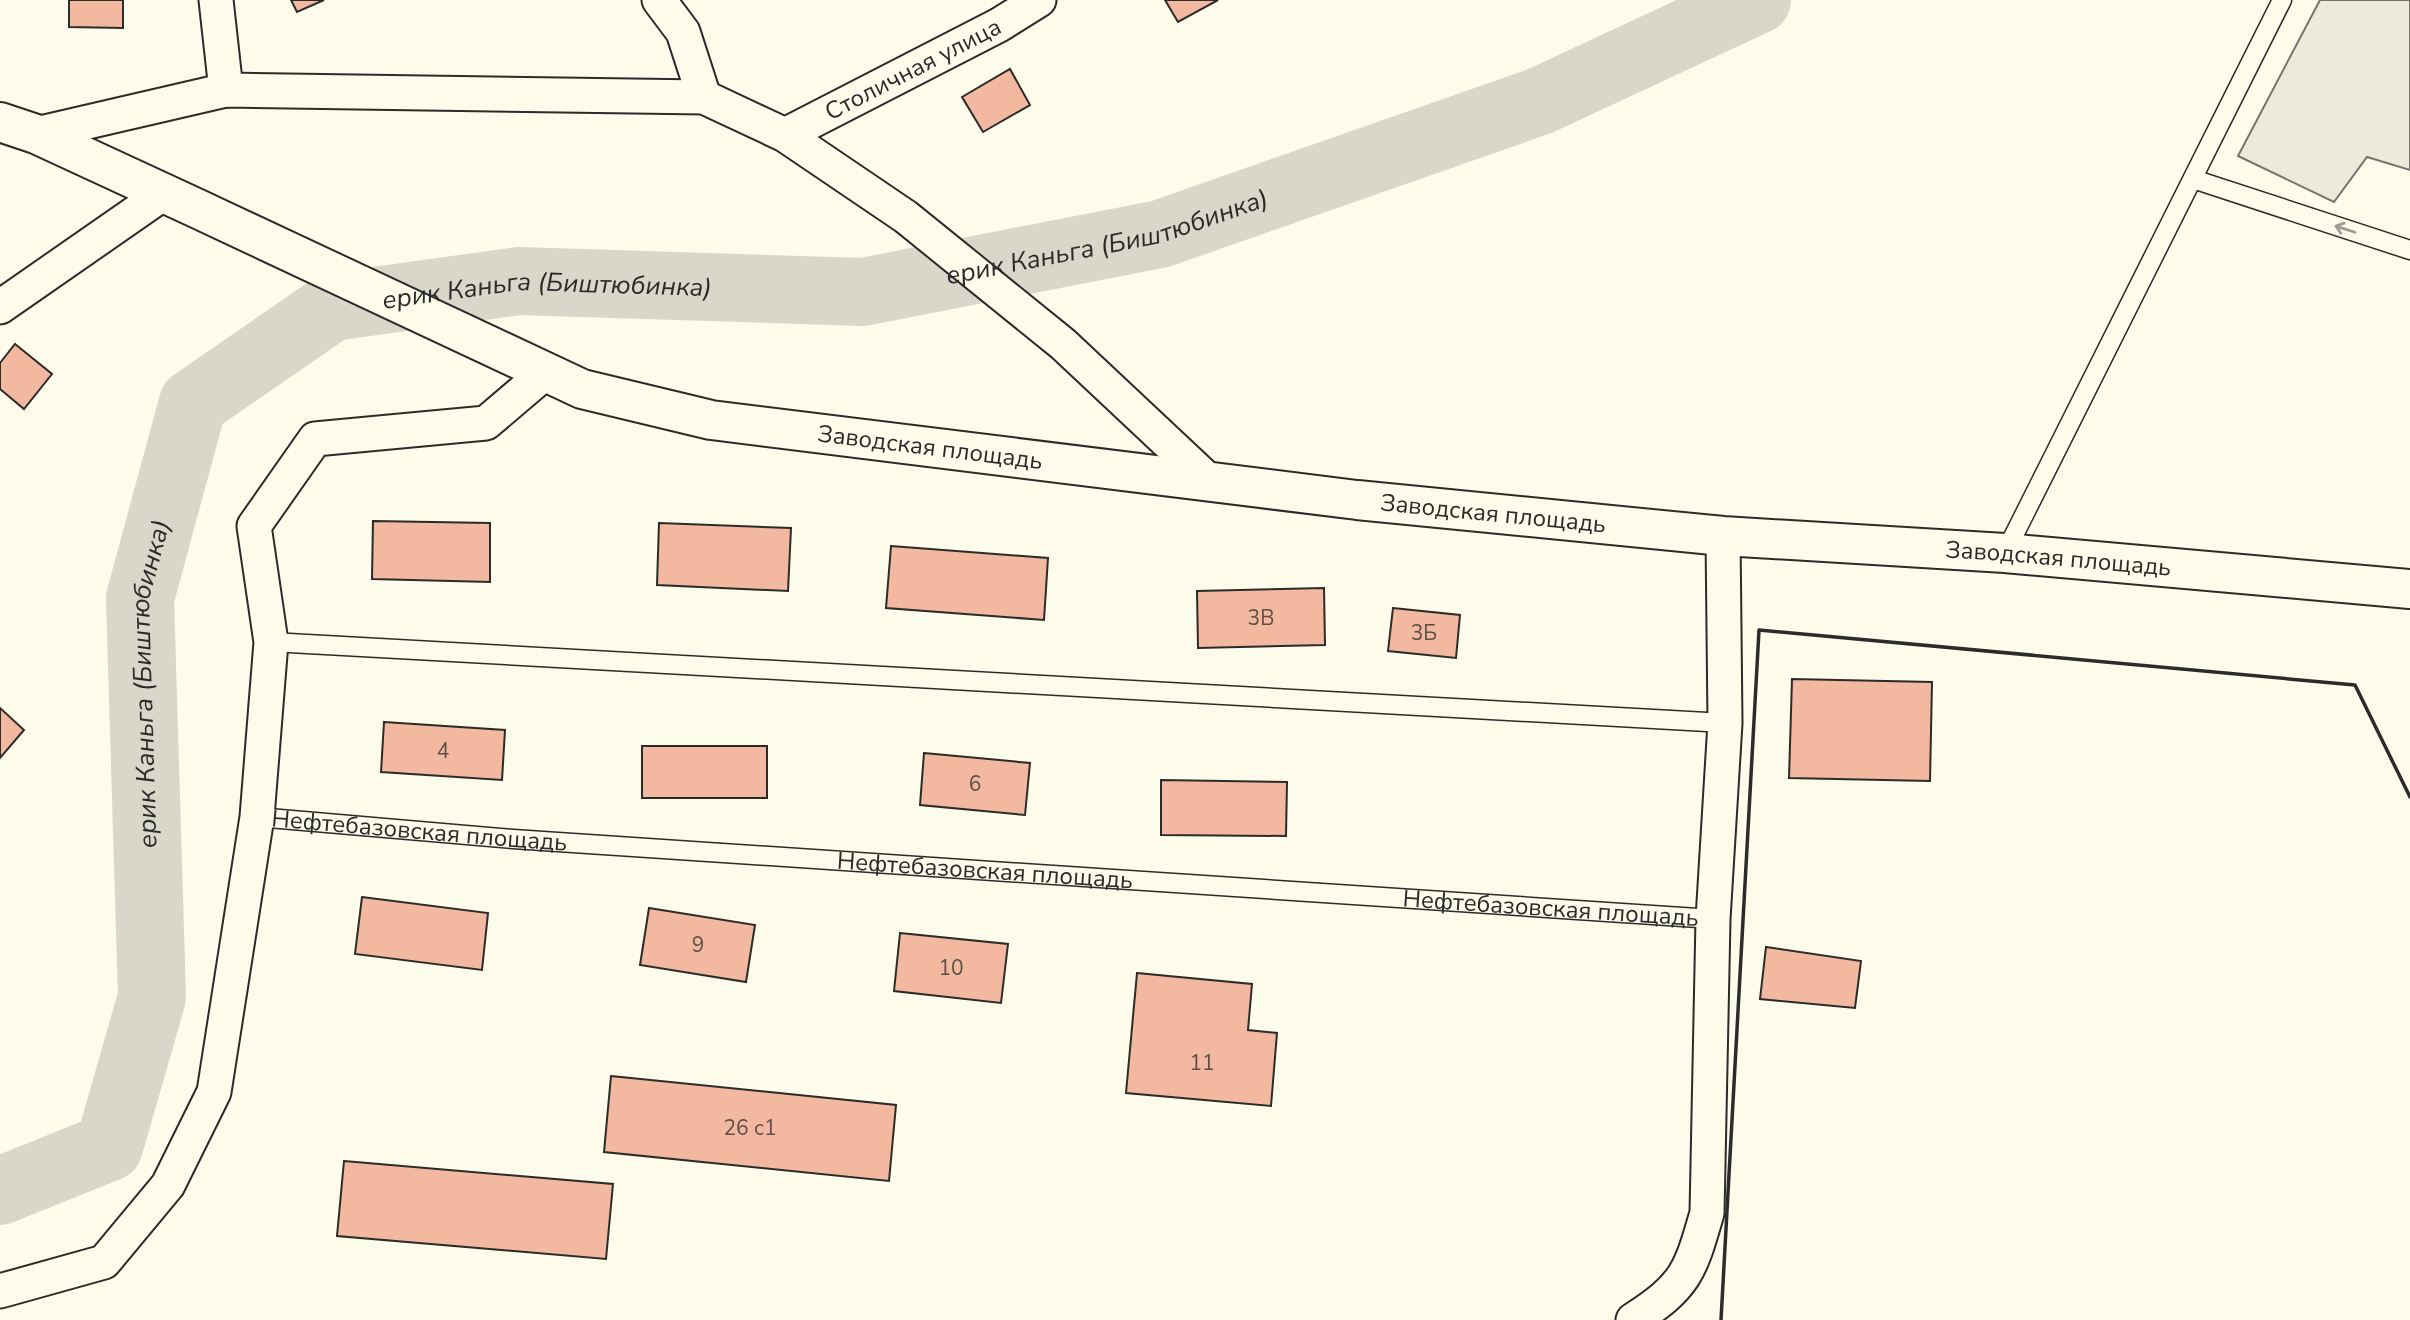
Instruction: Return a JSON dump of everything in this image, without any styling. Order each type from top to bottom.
[{"type":"main road","name":"Заводская площадь","points":[[0,122],[36,134],[180,200],[582,389],[711,420],[1357,499],[1723,536],[2005,553],[2410,589]]},
{"type":"street","points":[[216,0],[226,90]]},
{"type":"street","points":[[659,0],[683,32],[704,97]]},
{"type":"street","name":"Столичная улица","points":[[785,135],[999,25],[1039,0]]},
{"type":"street","points":[[36,134],[226,90],[704,97],[785,135],[906,217],[1063,344],[1209,481]]},
{"type":"street","points":[[0,307],[180,200]]},
{"type":"street","points":[[0,1292],[104,1262],[167,1185],[214,1092],[257,817],[271,642],[254,526],[315,439],[486,424],[546,372]]},
{"type":"street","name":"Нефтебазовская площадь","points":[[1633,1320],[1668,1297],[1682,1281],[1694,1259],[1707,1213],[1713,919],[1725,723],[1723,536]]},
{"type":"lane","points":[[2005,553],[2282,0]]},
{"type":"lane","points":[[2193,179],[2410,250]]},
{"type":"lane","points":[[271,642],[1725,723]]},
{"type":"lane","name":"Нефтебазовская площадь","points":[[257,817],[513,839],[1713,919]]},
{"type":"shaded area","points":[[2320,0],[2410,0],[2410,170],[2367,157],[2334,202],[2238,156]]},
{"type":"building","points":[[69,0],[123,0],[123,28],[69,27]]},
{"type":"building","points":[[291,0],[324,0],[297,12]]},
{"type":"building","points":[[1165,0],[1218,0],[1178,22]]},
{"type":"building","points":[[1010,69],[1030,105],[983,132],[962,97]]},
{"type":"building","points":[[15,344],[52,374],[24,409],[0,389],[0,363]]},
{"type":"building","points":[[373,521],[490,523],[490,582],[372,579]]},
{"type":"building","points":[[659,523],[791,528],[788,591],[657,585]]},
{"type":"building","points":[[891,546],[1048,558],[1044,620],[886,608]]},
{"type":"building","points":[[1324,588],[1325,645],[1198,648],[1197,591]]},
{"type":"building","points":[[1393,608],[1460,615],[1456,658],[1388,651]]},
{"type":"building","points":[[1792,679],[1932,682],[1930,781],[1789,778]]},
{"type":"building","points":[[0,708],[24,730],[0,758]]},
{"type":"building","points":[[384,722],[505,730],[502,780],[381,772]]},
{"type":"building","points":[[642,746],[767,746],[767,798],[642,798]]},
{"type":"building","points":[[924,753],[1030,763],[1025,815],[920,805]]},
{"type":"building","points":[[1161,780],[1287,782],[1286,836],[1161,835]]},
{"type":"building","points":[[362,897],[488,913],[482,970],[355,954]]},
{"type":"building","points":[[649,908],[755,925],[746,982],[640,965]]},
{"type":"building","points":[[900,933],[1008,944],[1001,1003],[894,991]]},
{"type":"building","points":[[1766,947],[1861,961],[1855,1008],[1760,999]]},
{"type":"building","points":[[1137,973],[1252,984],[1248,1030],[1277,1033],[1271,1106],[1126,1093]]},
{"type":"building","points":[[611,1076],[896,1105],[889,1181],[604,1152]]},
{"type":"building","points":[[344,1161],[613,1184],[606,1259],[337,1236]]},
{"type":"waterway","name":"ерик Каньга (Биштюбинка)","points":[[0,1191],[109,1147],[152,997],[140,598],[193,403],[332,307],[519,281],[863,292],[1160,234],[1540,101],[1757,0]]},
{"type":"wall","points":[[1721,1320],[1759,630],[2355,685],[2410,797]]}]
